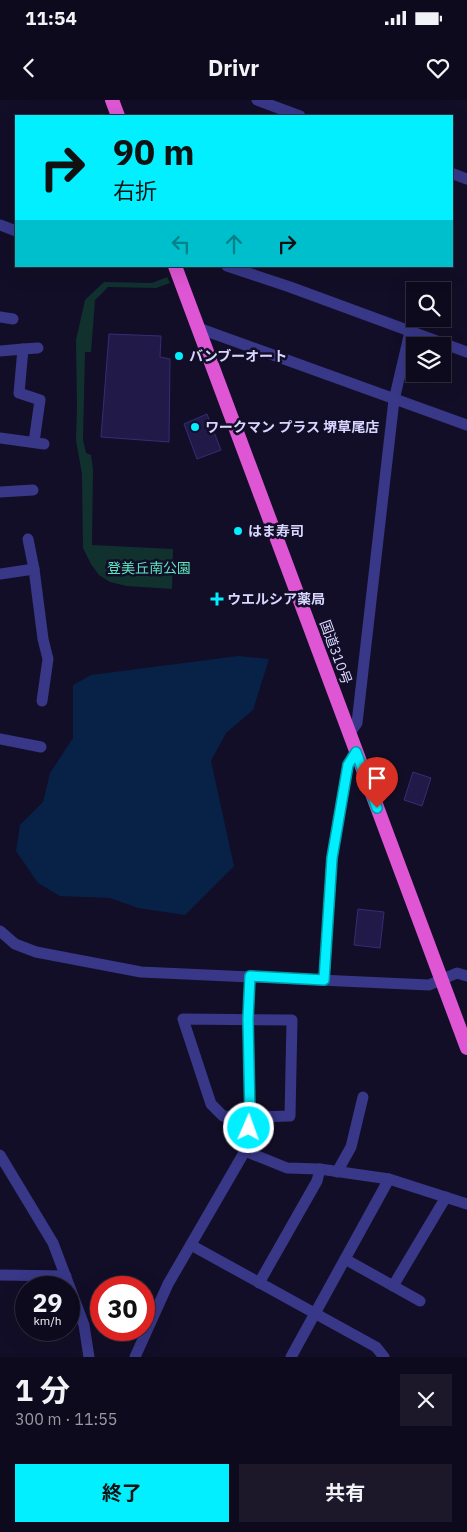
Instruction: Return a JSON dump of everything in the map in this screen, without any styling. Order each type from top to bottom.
[{"type":"highway","points":[[112,100],[118,115]]},
{"type":"highway","name":"国道310号","points":[[175,267],[467,1048]]},
{"type":"street","points":[[262,101],[297,115]]},
{"type":"street","points":[[453,174],[467,179]]},
{"type":"street","points":[[0,224],[15,231]]},
{"type":"street","points":[[230,267],[467,352]]},
{"type":"street","points":[[0,317],[13,319]]},
{"type":"street","points":[[198,328],[467,425]]},
{"type":"street","points":[[349,734],[357,722],[394,400],[410,332]]},
{"type":"street","points":[[0,351],[38,348]]},
{"type":"street","points":[[0,438],[39,443],[40,400],[19,393],[23,349]]},
{"type":"street","points":[[0,492],[33,490]]},
{"type":"street","points":[[28,539],[48,659],[42,700]]},
{"type":"street","points":[[0,574],[34,569]]},
{"type":"street","points":[[0,739],[41,746]]},
{"type":"street","points":[[324,980],[332,858],[348,765],[356,752]]},
{"type":"street","points":[[0,931],[15,944],[36,952],[141,972],[429,985],[457,973],[467,976]]},
{"type":"street","points":[[135,1357],[168,1284],[245,1151],[250,1117],[248,1019],[250,976]]},
{"type":"street","points":[[183,1019],[292,1020],[290,1116],[250,1117],[223,1116],[210,1104],[183,1019]]},
{"type":"street","points":[[336,1172],[351,1148],[363,1097]]},
{"type":"street","points":[[245,1151],[287,1168],[320,1169],[389,1179],[467,1204]]},
{"type":"street","points":[[0,1156],[53,1243],[66,1276],[0,1275]]},
{"type":"street","points":[[259,1283],[316,1181],[320,1169]]},
{"type":"street","points":[[291,1357],[389,1179]]},
{"type":"street","points":[[393,1286],[446,1197]]},
{"type":"street","points":[[191,1245],[376,1347],[384,1357]]},
{"type":"street","points":[[345,1259],[420,1301]]},
{"type":"street","points":[[80,1314],[84,1325],[89,1357]]},
{"type":"green space","name":"登美丘南公園","points":[[167,277],[170,283],[156,288],[108,287],[95,300],[91,352],[85,352],[83,440],[86,453],[91,455],[93,470],[92,545],[173,549],[172,589],[127,586],[110,582],[99,575],[91,564],[83,548],[82,474],[76,440],[76,340],[85,300],[104,282],[152,283]]},
{"type":"water","points":[[238,656],[269,659],[253,710],[226,733],[211,761],[234,866],[185,915],[138,908],[110,898],[60,896],[38,883],[16,851],[20,825],[43,802],[50,773],[73,738],[73,685],[91,675]]},
{"type":"building","points":[[109,334],[161,336],[160,357],[170,359],[169,442],[101,437]]},
{"type":"building","points":[[207,414],[221,450],[197,459],[184,424]]},
{"type":"building","points":[[413,772],[431,778],[422,806],[404,800]]},
{"type":"building","points":[[358,909],[384,912],[380,948],[354,945]]},
{"type":"place","name":"バンブーオート","points":[[179,356]]},
{"type":"place","name":"ワークマン プラス 堺草尾店","points":[[195,427]]},
{"type":"place","name":"はま寿司","points":[[238,531]]},
{"type":"place","name":"ウエルシア薬局","points":[[217,599]]},
{"type":"route","points":[[249,1128],[248,1019],[250,976],[324,980],[332,858],[348,765],[356,752],[377,808]]}]
